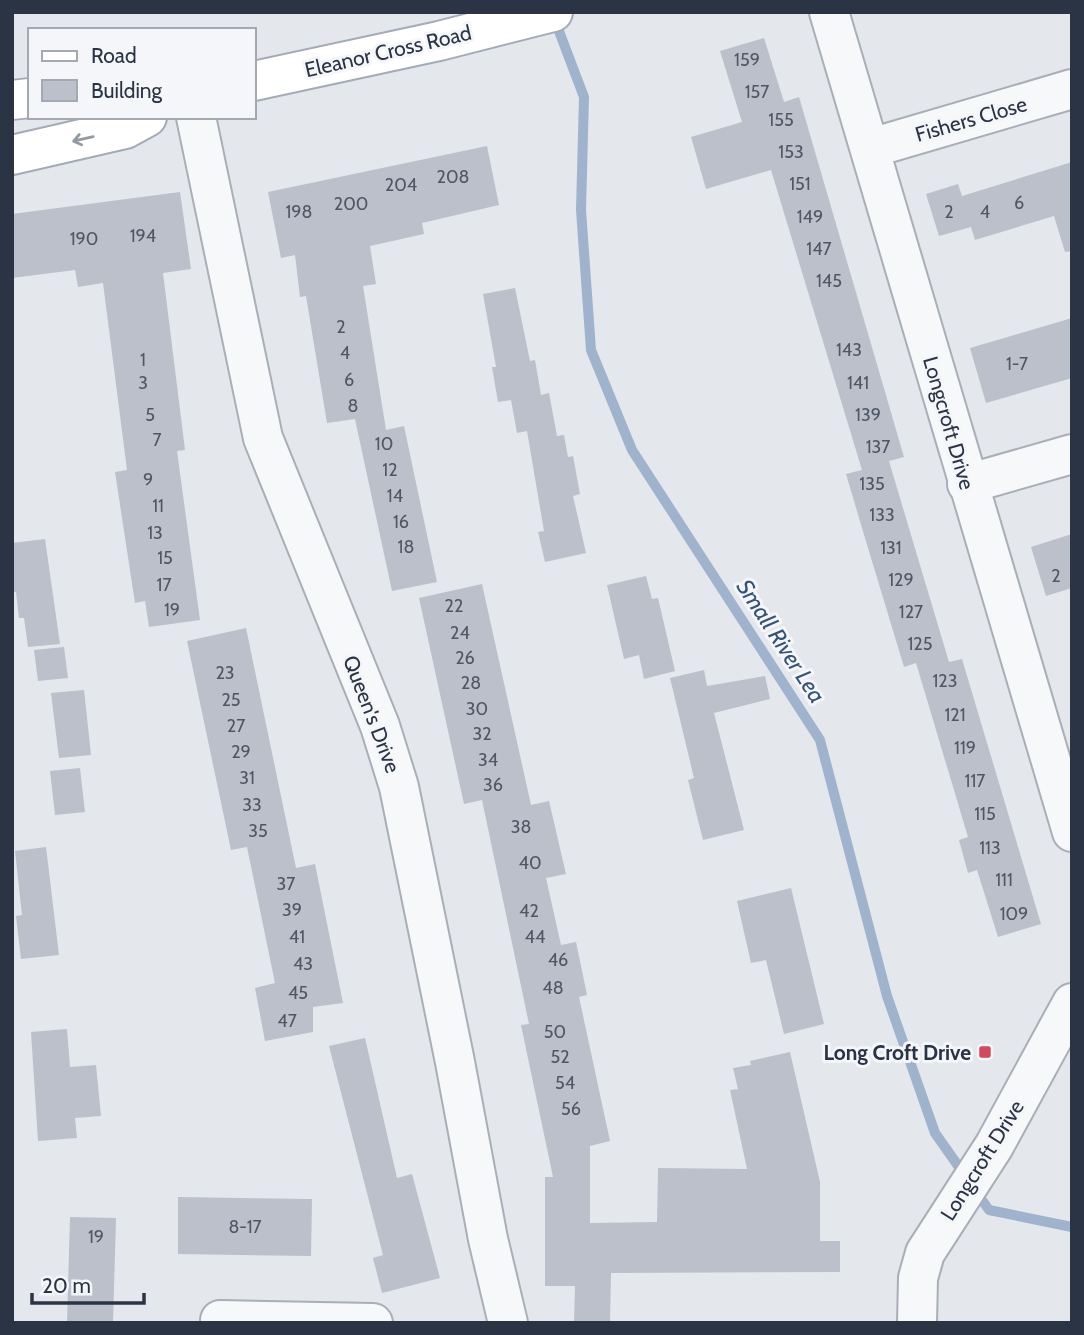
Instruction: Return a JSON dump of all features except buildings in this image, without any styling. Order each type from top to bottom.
[{"type":"main road","name":"Eleanor Cross Road","points":[[256,80],[537,16]]},
{"type":"main road","points":[[12,155],[125,129],[143,119]]},
{"type":"street","name":"Longcroft Drive","points":[[829,12],[1072,832]]},
{"type":"street","name":"Fishers Close","points":[[871,148],[1072,89]]},
{"type":"street","name":"Queen's Drive","points":[[196,119],[263,438],[380,726],[396,778],[455,1062],[488,1239],[508,1323]]},
{"type":"street","points":[[967,484],[1072,454]]},
{"type":"street","name":"Longcroft Drive","points":[[917,1323],[918,1278],[925,1253],[994,1146],[1072,1003]]},
{"type":"street","points":[[220,1320],[373,1323]]},
{"type":"waterway","name":"Small River Lea","points":[[554,18],[584,97],[581,210],[591,350],[632,450],[820,740],[887,996],[935,1133],[966,1177]]},
{"type":"waterway","name":"Small River Lea","points":[[975,1190],[989,1210],[1072,1227]]},
{"type":"place","name":"Long Croft Drive","points":[[985,1052]]}]
